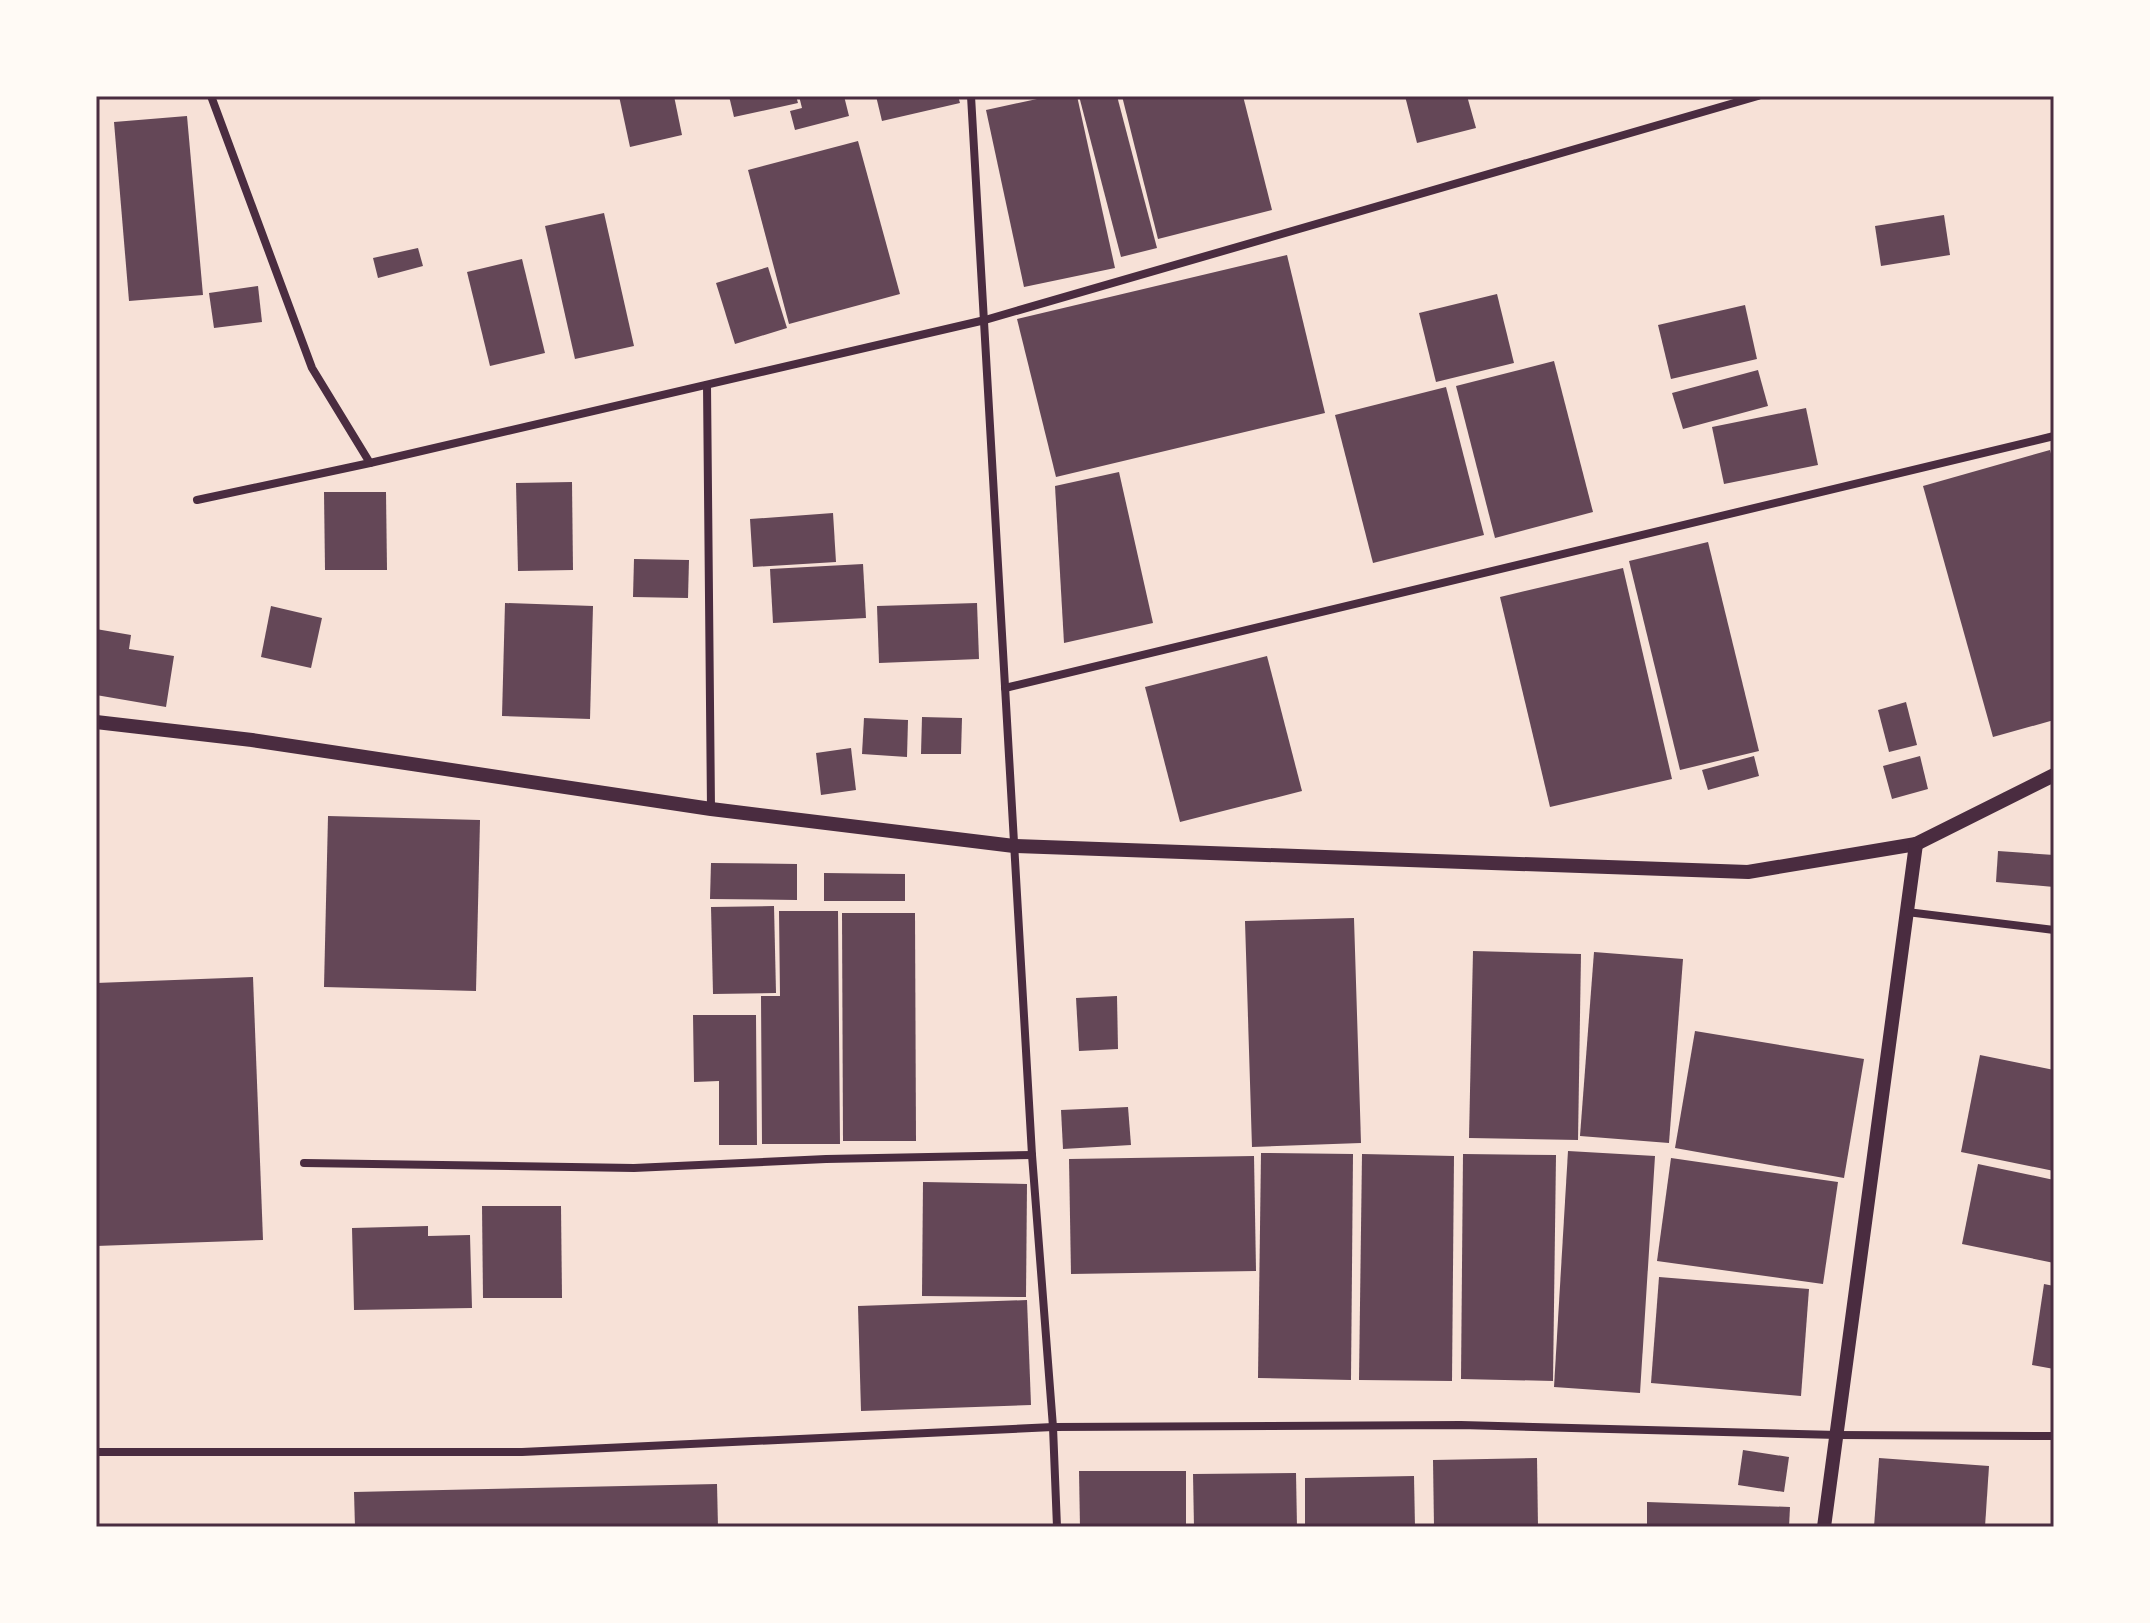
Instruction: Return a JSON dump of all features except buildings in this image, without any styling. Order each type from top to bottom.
[{"type":"street","points":[[211,96],[312,368],[370,463]]},
{"type":"street","points":[[971,96],[1032,1155],[1053,1427],[1057,1527]]},
{"type":"street","points":[[197,500],[370,463],[985,320],[1758,96]]},
{"type":"street","points":[[707,385],[711,809]]},
{"type":"street","points":[[1005,688],[2054,436]]},
{"type":"street","points":[[96,722],[252,740],[711,809],[1014,846],[1748,872],[1916,844],[2054,775]]},
{"type":"street","points":[[1824,1527],[1916,844]]},
{"type":"street","points":[[1907,912],[2054,930]]},
{"type":"street","points":[[304,1163],[634,1168],[826,1159],[1032,1155]]},
{"type":"street","points":[[96,1452],[522,1452],[1053,1427],[1461,1425],[1838,1435],[2054,1436]]}]
